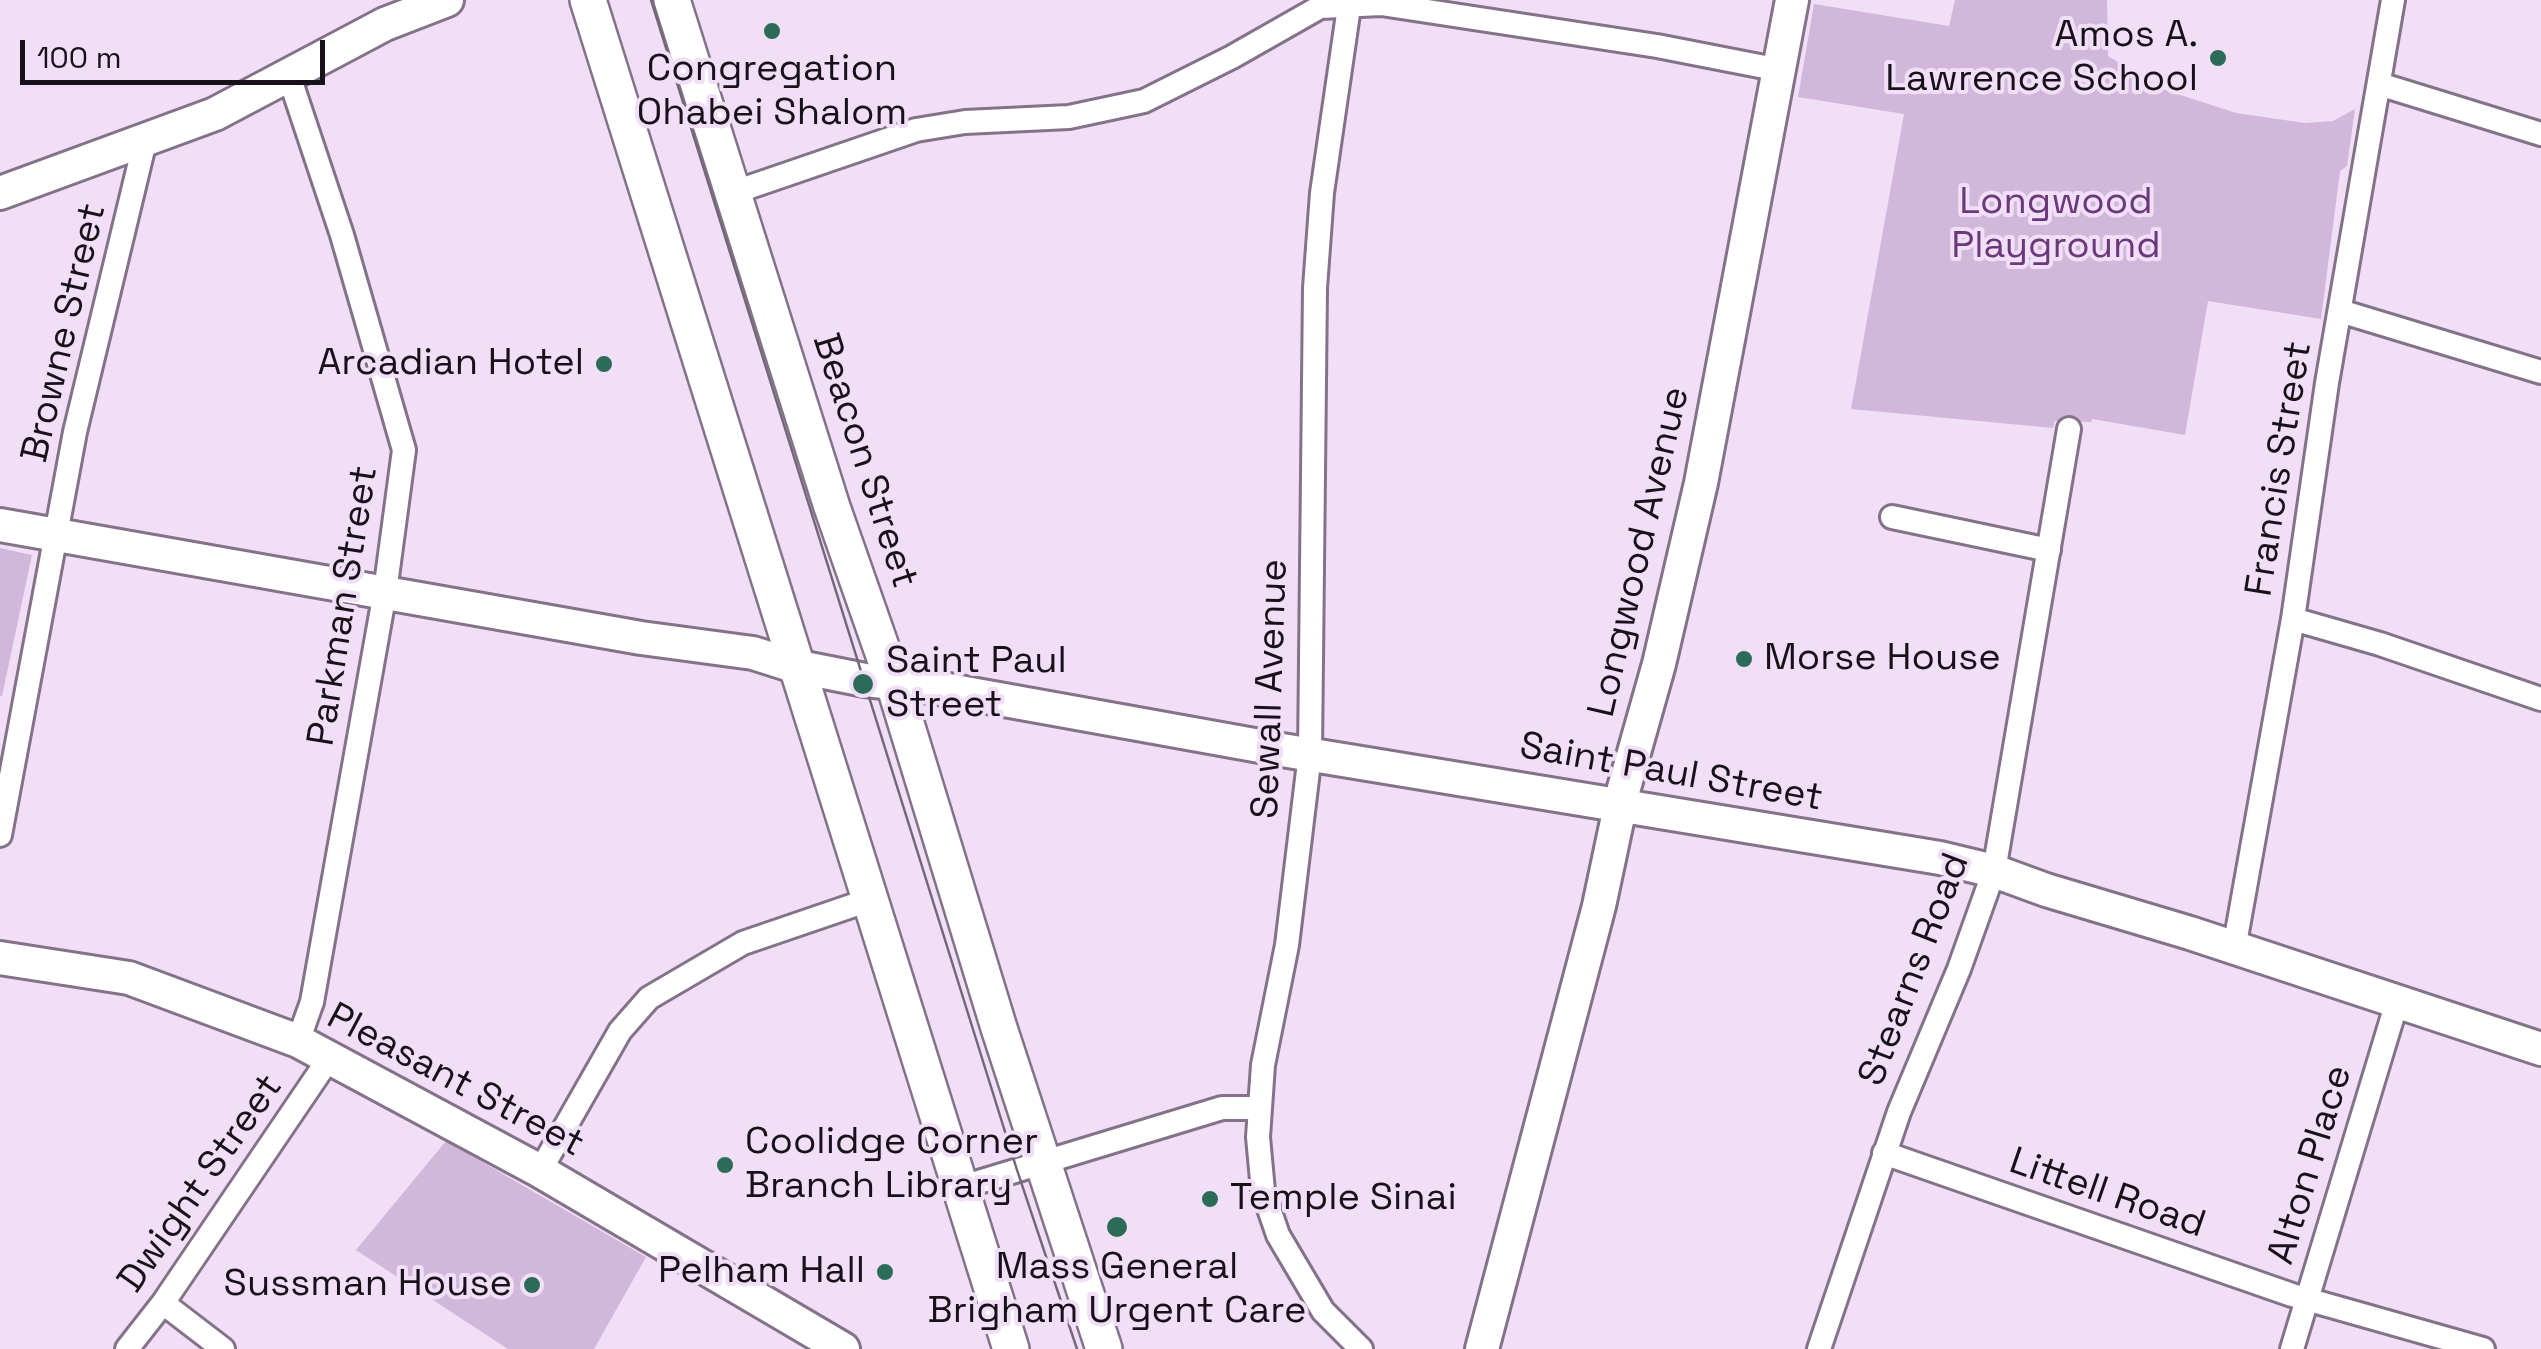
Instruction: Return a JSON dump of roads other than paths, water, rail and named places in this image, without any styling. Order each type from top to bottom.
[{"type":"main road","points":[[0,192],[215,114],[385,24],[447,0]]},
{"type":"main road","points":[[588,0],[1005,1344]]},
{"type":"main road","name":"Beacon Street","points":[[672,0],[1104,1349]]},
{"type":"main road","name":"Longwood Avenue","points":[[1482,1349],[1590,941],[1701,483],[1792,0]]},
{"type":"main road","name":"Saint Paul Street","points":[[0,524],[641,638],[753,653],[794,666],[894,684],[932,687],[1940,858],[1994,871],[2541,1049]]},
{"type":"main road","name":"Pleasant Street","points":[[0,958],[129,978],[298,1041],[540,1170],[824,1344]]},
{"type":"street","name":"Francis Street","points":[[2234,948],[2293,619],[2393,0]]},
{"type":"street","points":[[732,193],[916,130],[965,122],[1069,117],[1144,101],[1320,7],[1350,2],[1656,46],[1780,70]]},
{"type":"street","name":"Sewall Avenue","points":[[1350,2],[1322,193],[1316,288],[1310,754],[1287,945],[1259,1108],[1260,1166],[1269,1215],[1322,1312],[1361,1349]]},
{"type":"street","name":"Parkman Street","points":[[288,72],[342,234],[404,450],[385,592],[316,984],[298,1041]]},
{"type":"street","points":[[2379,84],[2541,134]]},
{"type":"street","name":"Browne Street","points":[[0,836],[12,718],[58,536],[76,432],[145,141]]},
{"type":"street","points":[[2340,311],[2541,372]]},
{"type":"street","name":"Stearns Road","points":[[1819,1349],[1884,1153],[1960,970],[1994,871],[2069,429]]},
{"type":"street","points":[[1892,517],[2049,550]]},
{"type":"street","points":[[2293,619],[2541,699]]},
{"type":"street","points":[[540,1170],[620,1031],[649,998],[743,943],[869,900]]},
{"type":"street","name":"Alton Place","points":[[2292,1349],[2397,1002]]},
{"type":"street","name":"Dwight Street","points":[[127,1349],[164,1303],[330,1057]]},
{"type":"street","points":[[959,1188],[1222,1108],[1259,1108]]},
{"type":"street","name":"Littell Road","points":[[1884,1153],[2308,1298],[2483,1349]]},
{"type":"street","points":[[164,1303],[223,1349]]},
{"type":"tram line","points":[[651,0],[1017,1170],[1077,1349]]},
{"type":"place","name":"Congregation Ohabei Shalom","points":[[772,31]]},
{"type":"place","name":"Amos A. Lawrence School","points":[[2218,58]]},
{"type":"place","name":"Arcadian Hotel","points":[[604,364]]},
{"type":"place","name":"Morse House","points":[[1744,659]]},
{"type":"place","name":"Saint Paul Street","points":[[863,684]]},
{"type":"place","name":"Coolidge Corner Branch Library","points":[[725,1165]]},
{"type":"place","name":"Temple Sinai","points":[[1210,1199]]},
{"type":"place","name":"Mass General Brigham Urgent Care","points":[[1117,1227]]},
{"type":"place","name":"Pelham Hall","points":[[885,1272]]},
{"type":"place","name":"Sussman House","points":[[532,1285]]},
{"type":"park label","name":"Longwood Playground","points":[[2056,225]]}]
